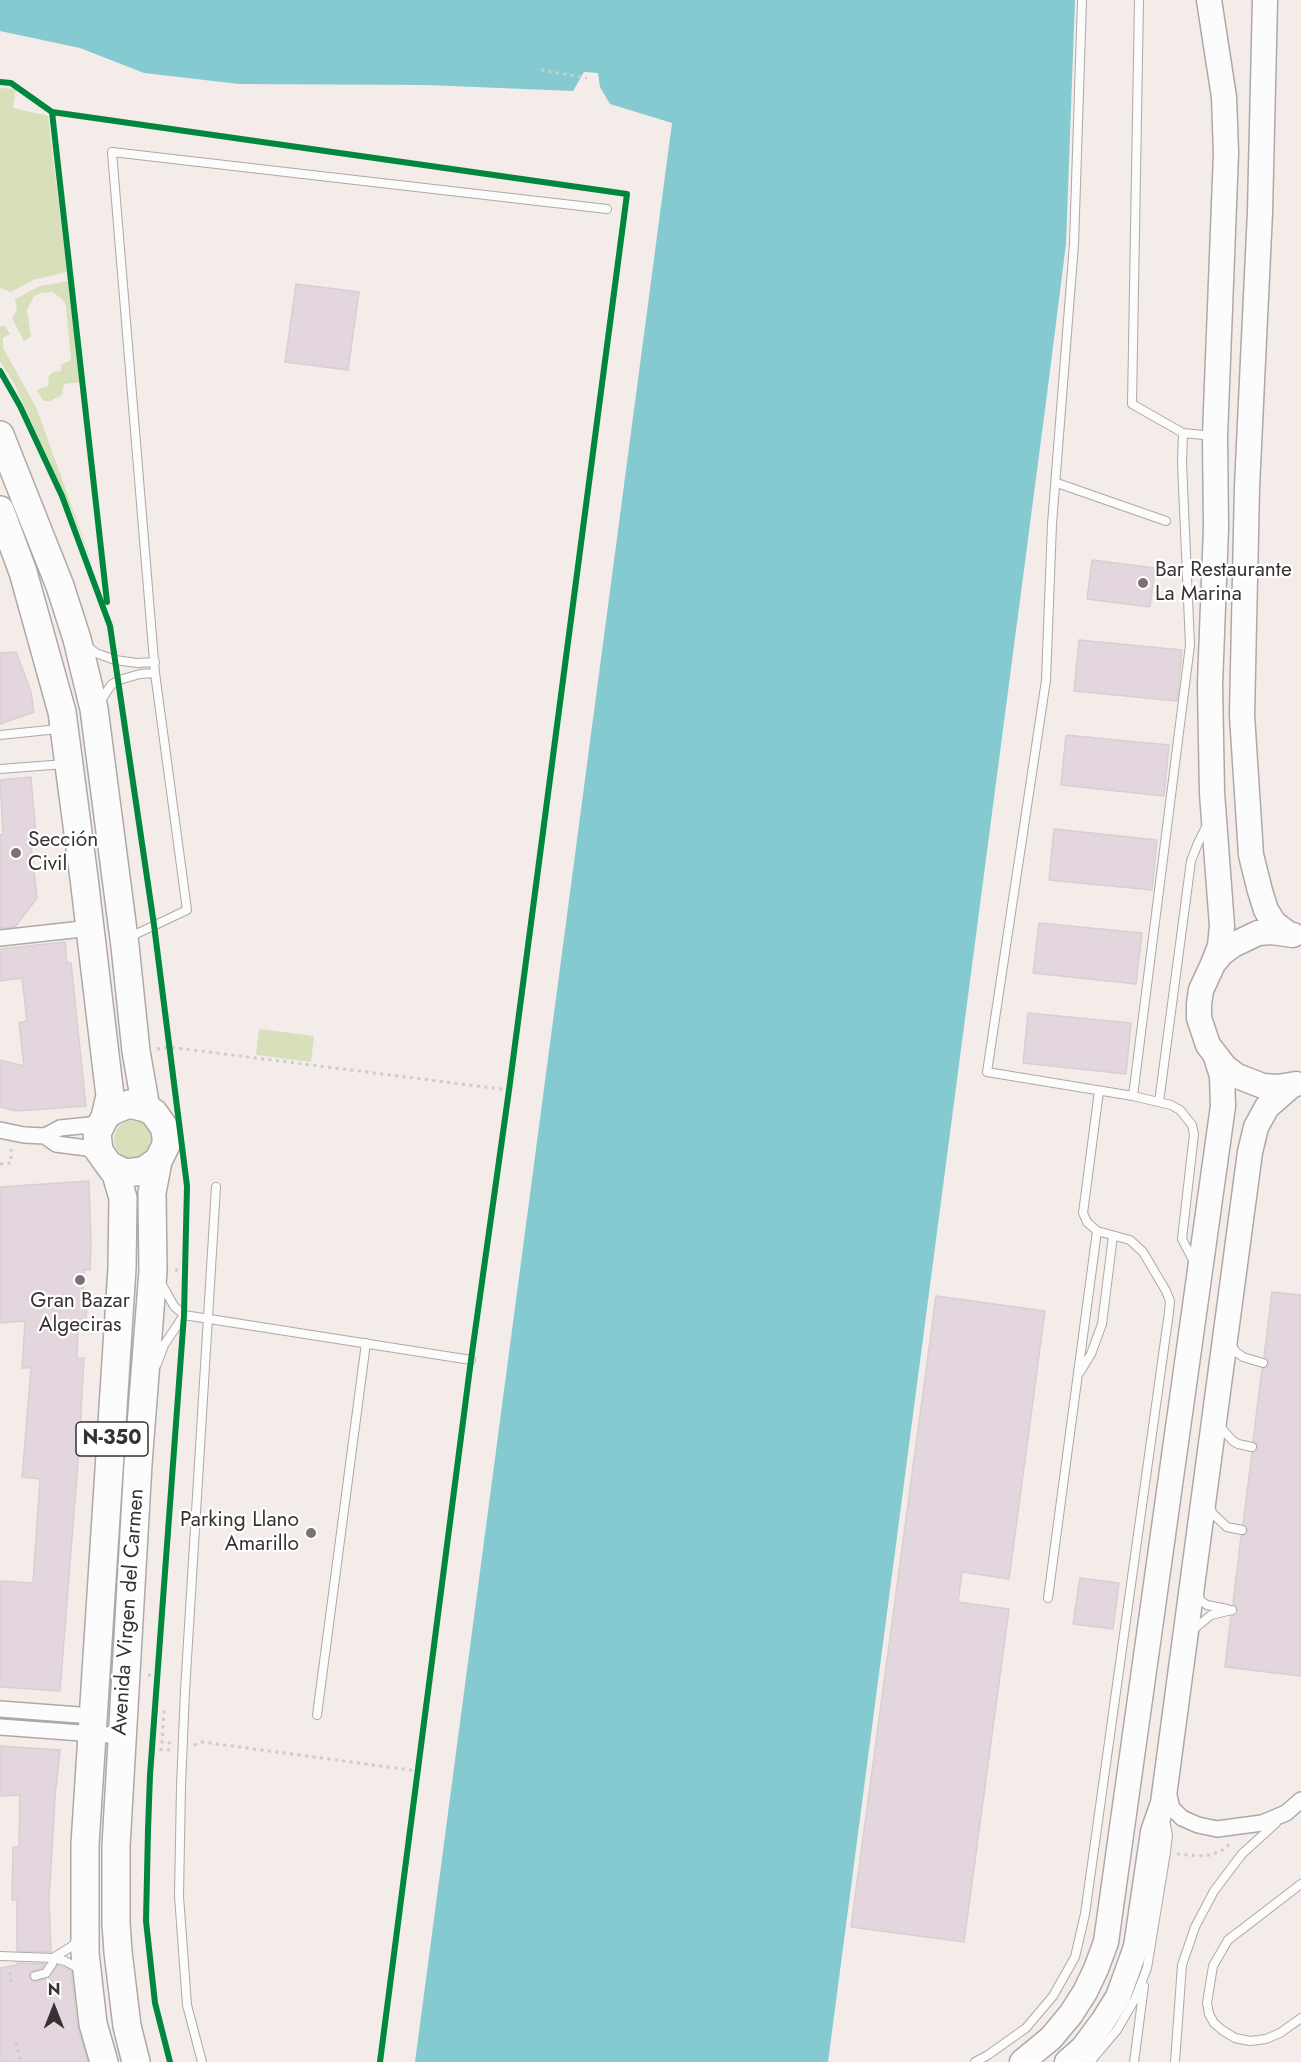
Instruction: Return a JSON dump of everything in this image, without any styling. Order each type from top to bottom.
[{"type":"highway","name":"N-350","points":[[0,435],[44,542],[77,639],[95,715],[136,1051],[146,1108],[160,1119],[166,1136],[166,1145],[158,1161]]},
{"type":"highway","name":"N-350","points":[[0,510],[23,572],[62,712],[91,928],[110,1096],[97,1133],[97,1142],[106,1162]]},
{"type":"highway","points":[[104,1118],[112,1111],[129,1104],[146,1108]]},
{"type":"highway","points":[[106,1162],[117,1170],[134,1174],[151,1167],[158,1161]]},
{"type":"highway","name":"Avenida Virgen del Carmen","points":[[136,2062],[127,2026],[116,1923],[116,1836],[138,1464],[153,1271],[152,1193],[158,1161]]},
{"type":"highway","name":"Avenida Virgen del Carmen","points":[[104,2062],[93,2025],[85,1953],[85,1844],[122,1269],[123,1198],[116,1174],[106,1162]]},
{"type":"main road","points":[[1209,0],[1224,97],[1226,153],[1215,436],[1216,528],[1210,684],[1213,813],[1222,926],[1220,946],[1201,990],[1199,1018],[1208,1045],[1216,1057],[1237,1076],[1250,1082],[1278,1087],[1296,1084]]},
{"type":"main road","points":[[1264,0],[1260,212],[1247,487],[1242,715],[1251,855],[1266,910],[1274,923],[1294,935]]},
{"type":"main road","points":[[1213,964],[1222,953],[1245,938],[1258,933],[1294,935]]},
{"type":"main road","points":[[1022,2062],[1051,2038],[1071,2013],[1092,1977],[1106,1942],[1223,1106],[1222,1076],[1216,1057]]},
{"type":"main road","points":[[1068,2062],[1083,2048],[1118,1997],[1136,1947],[1153,1832],[1164,1793],[1250,1152],[1256,1127],[1267,1107],[1296,1084]]},
{"type":"street","points":[[0,938],[91,928]]},
{"type":"street","points":[[45,1136],[60,1128],[90,1125],[104,1118]]},
{"type":"street","points":[[6,1131],[45,1136],[56,1144],[87,1148],[106,1162]]},
{"type":"street","points":[[0,1709],[92,1725],[122,1736]]},
{"type":"street","points":[[0,1726],[92,1725]]},
{"type":"street","points":[[1164,1793],[1172,1808],[1182,1818],[1198,1825],[1217,1829],[1262,1823],[1286,1813],[1301,1800]]},
{"type":"lane","points":[[1082,0],[1074,244],[1052,524],[1046,680],[987,1072],[1133,1096],[1171,1105],[1180,1110],[1192,1125],[1194,1134],[1182,1239],[1200,1273]]},
{"type":"lane","points":[[1139,0],[1132,404],[1183,433],[1215,436]]},
{"type":"lane","points":[[125,946],[134,935],[187,910],[156,673],[112,152],[607,209]]},
{"type":"lane","points":[[1133,1096],[1190,645],[1182,463],[1183,433]]},
{"type":"lane","points":[[1057,483],[1166,521]]},
{"type":"lane","points":[[77,639],[96,653],[115,660],[138,663],[155,662]]},
{"type":"lane","points":[[95,715],[101,699],[111,685],[130,677],[156,673]]},
{"type":"lane","points":[[0,735],[64,728]]},
{"type":"lane","points":[[0,769],[69,763]]},
{"type":"lane","points":[[1159,1102],[1191,861],[1213,813]]},
{"type":"lane","points":[[975,2062],[1026,2028],[1053,1996],[1075,1957],[1086,1914],[1170,1301],[1143,1252],[1130,1240],[1097,1231],[1087,1222],[1083,1213],[1099,1091]]},
{"type":"lane","points":[[202,2062],[187,2005],[179,1896],[182,1748],[216,1187]]},
{"type":"lane","points":[[1048,1598],[1097,1231]]},
{"type":"lane","points":[[1078,1376],[1091,1354],[1102,1324],[1113,1236]]},
{"type":"lane","points":[[153,1271],[174,1306],[184,1315],[471,1360]]},
{"type":"lane","points":[[144,1406],[164,1345],[184,1315]]},
{"type":"lane","points":[[1226,1330],[1229,1343],[1236,1352],[1263,1364]]},
{"type":"lane","points":[[317,1715],[366,1343]]},
{"type":"lane","points":[[1215,1408],[1223,1430],[1233,1441],[1252,1447]]},
{"type":"lane","points":[[1204,1494],[1213,1514],[1227,1527],[1242,1530]]},
{"type":"lane","points":[[1185,1639],[1198,1623],[1211,1614],[1232,1610],[1207,1605],[1201,1600],[1192,1582]]},
{"type":"lane","points":[[1134,2062],[1168,1835],[1164,1793]]},
{"type":"lane","points":[[1175,2062],[1182,1965],[1195,1927],[1214,1891],[1242,1854],[1286,1813]]},
{"type":"lane","points":[[1301,1884],[1228,1940],[1213,1966],[1207,2003],[1214,2023],[1235,2038],[1250,2041],[1266,2039],[1280,2033],[1301,2018]]},
{"type":"lane","points":[[52,1958],[74,1945],[85,1922]]},
{"type":"lane","points":[[0,1956],[65,1960],[78,1967],[88,1983]]},
{"type":"lane","points":[[35,1976],[46,1973],[52,1964],[52,1958]]},
{"type":"lane","points":[[1090,2062],[1117,2030],[1135,1999],[1147,1968]]},
{"type":"path","points":[[541,70],[587,78]]},
{"type":"path","points":[[167,1036],[170,1058]]},
{"type":"path","points":[[136,1051],[169,1047],[509,1090]]},
{"type":"path","points":[[0,1164],[11,1162],[6,1131]]},
{"type":"path","points":[[184,1282],[185,1260]]},
{"type":"path","points":[[157,1688],[159,1664]]},
{"type":"path","points":[[154,1720],[156,1699]]},
{"type":"path","points":[[155,1711],[164,1712],[162,1742],[170,1743],[170,1750]]},
{"type":"path","points":[[151,1758],[153,1740]]},
{"type":"path","points":[[152,1749],[170,1750],[202,1742],[418,1771]]},
{"type":"path","points":[[10,1972],[11,1982]]},
{"type":"path","points":[[16,2042],[21,2062]]},
{"type":"green space","points":[[0,88],[16,89],[13,108],[48,116],[67,272],[33,280],[11,292],[0,288]]},
{"type":"green space","points":[[68,281],[80,382],[64,384],[62,395],[50,401],[43,401],[37,390],[48,386],[49,376],[53,372],[61,371],[61,365],[71,360],[66,306],[63,300],[53,292],[34,296],[27,310],[31,337],[24,341],[12,318],[17,310],[15,299],[40,286]]},
{"type":"green space","points":[[0,326],[5,326],[10,334],[3,338],[3,348],[36,407],[94,568],[67,500],[15,385],[0,361]]},
{"type":"green space","points":[[259,1029],[314,1036],[311,1062],[256,1055]]},
{"type":"green space","points":[[133,1120],[146,1126],[152,1139],[146,1152],[133,1158],[120,1152],[114,1139],[120,1126]]},
{"type":"water","points":[[0,0],[1075,0],[1066,244],[828,2062],[415,2062],[672,123],[610,104],[600,87],[598,73],[584,72],[573,91],[426,85],[239,84],[144,73],[80,48],[0,31]]},
{"type":"building","points":[[296,284],[359,292],[348,370],[285,362]]},
{"type":"building","points":[[1092,560],[1155,568],[1150,607],[1087,599]]},
{"type":"building","points":[[1079,640],[1182,650],[1177,701],[1074,691]]},
{"type":"building","points":[[16,652],[31,692],[34,712],[0,724],[0,653]]},
{"type":"building","points":[[1066,735],[1169,745],[1164,796],[1061,785]]},
{"type":"building","name":"Sección Civil","points":[[31,777],[36,835],[30,836],[37,898],[15,927],[0,928],[0,835],[3,834],[0,780]]},
{"type":"building","points":[[1054,829],[1157,840],[1152,890],[1049,880]]},
{"type":"building","points":[[1039,923],[1142,933],[1136,984],[1033,973]]},
{"type":"building","points":[[65,942],[67,963],[71,963],[86,1106],[16,1111],[0,1107],[0,1060],[24,1066],[19,1023],[27,1021],[22,978],[0,981],[0,949]]},
{"type":"building","points":[[1028,1013],[1131,1023],[1126,1074],[1023,1063]]},
{"type":"building","points":[[89,1181],[90,1270],[84,1270],[83,1300],[87,1300],[86,1324],[78,1324],[77,1358],[84,1358],[60,1691],[0,1687],[0,1581],[33,1583],[40,1479],[22,1477],[31,1368],[22,1368],[25,1321],[0,1323],[0,1187]]},
{"type":"building","points":[[1272,1292],[1301,1295],[1301,1676],[1225,1667],[1231,1616],[1236,1615],[1238,1611],[1237,1606],[1233,1604],[1241,1536],[1248,1531],[1243,1524],[1252,1453],[1258,1448],[1253,1441],[1262,1369],[1267,1368],[1269,1364],[1268,1359],[1264,1357]]},
{"type":"building","points":[[936,1296],[1045,1311],[1009,1579],[962,1572],[958,1602],[1009,1609],[964,1942],[851,1927]]},
{"type":"building","points":[[1080,1578],[1119,1583],[1113,1629],[1073,1624]]},
{"type":"building","points":[[0,1746],[60,1750],[49,1900],[51,1952],[17,1951],[17,1900],[12,1900],[13,1847],[19,1847],[20,1795],[0,1796]]},
{"type":"building","points":[[17,1963],[45,1964],[42,1968],[30,1972],[29,1978],[34,1982],[48,1978],[58,1965],[71,1971],[77,2026],[88,2062],[0,2062],[0,1968],[17,1965]]},
{"type":"cycle path","points":[[0,82],[11,83],[52,112],[107,602]]},
{"type":"cycle path","points":[[52,112],[627,194],[509,1090],[471,1360],[380,2062]]},
{"type":"cycle path","points":[[0,371],[20,406],[62,496],[110,626],[154,925],[187,1186],[184,1315],[150,1775],[146,1921],[155,2003],[170,2062]]},
{"type":"place","name":"Bar Restaurante La Marina","points":[[1143,583]]},
{"type":"place","name":"Sección Civil","points":[[16,853]]},
{"type":"place","name":"Gran Bazar Algeciras","points":[[80,1280]]},
{"type":"place","name":"Parking Llano Amarillo","points":[[311,1533]]}]
